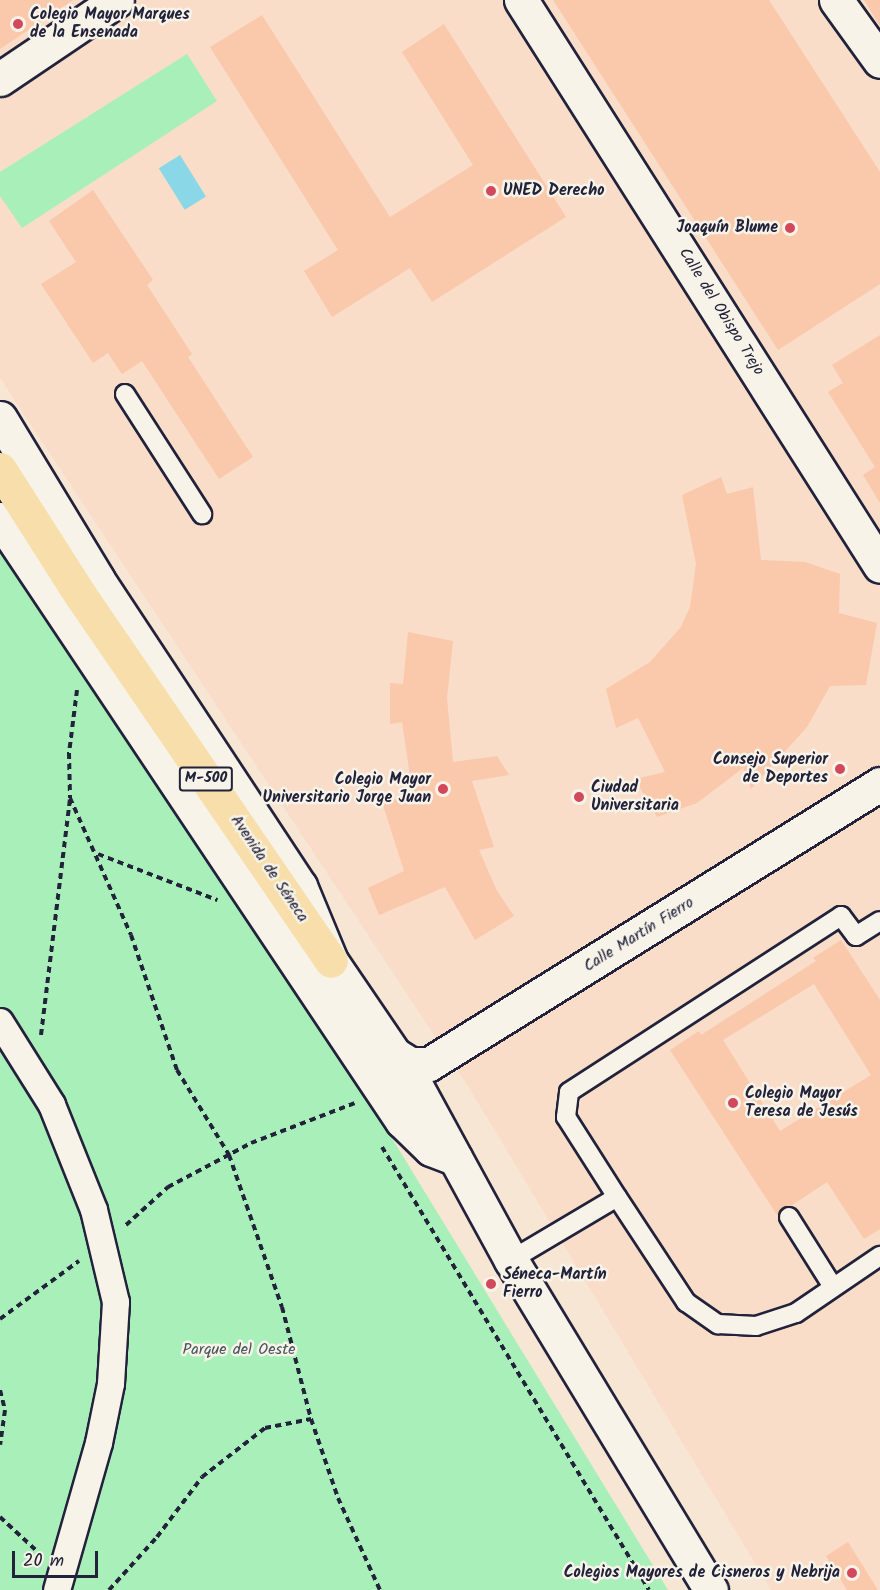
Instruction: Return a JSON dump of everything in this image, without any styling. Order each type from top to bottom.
[{"type":"highway","name":"Avenida de Séneca","points":[[0,469],[81,596],[332,961]]},
{"type":"main road","points":[[0,79],[117,0]]},
{"type":"main road","name":"Calle del Obispo Trejo","points":[[521,0],[880,566]]},
{"type":"main road","points":[[836,0],[880,61]]},
{"type":"main road","points":[[0,418],[98,580],[300,886],[332,961]]},
{"type":"main road","points":[[0,519],[402,1121],[431,1149],[456,1159]]},
{"type":"main road","name":"Calle Martín Fierro","points":[[423,1075],[880,784]]},
{"type":"main road","name":"Avenida de Séneca","points":[[332,961],[394,1054],[423,1075]]},
{"type":"main road","points":[[423,1075],[456,1159],[511,1260],[711,1590]]},
{"type":"street","points":[[0,1022],[52,1105],[94,1210],[116,1302],[111,1384],[99,1443],[59,1582]]},
{"type":"lane","points":[[125,394],[202,514]]},
{"type":"lane","points":[[880,921],[856,936],[841,916],[569,1092],[566,1117],[686,1302],[718,1324],[756,1326],[795,1313],[880,1256]]},
{"type":"lane","points":[[511,1260],[617,1197]]},
{"type":"lane","points":[[789,1217],[833,1287]]},
{"type":"path","points":[[40,1085],[44,986],[56,929],[70,798],[69,753],[78,679]]},
{"type":"path","points":[[70,798],[97,854],[158,1005],[177,1070],[229,1155],[282,1307],[311,1419],[338,1498],[378,1580],[380,1590]]},
{"type":"path","points":[[97,854],[224,903]]},
{"type":"path","points":[[349,1093],[361,1112]]},
{"type":"path","points":[[0,1319],[102,1244],[168,1187],[229,1155],[355,1103]]},
{"type":"path","points":[[378,1141],[649,1590]]},
{"type":"path","points":[[0,1390],[5,1410],[0,1445]]},
{"type":"path","points":[[109,1590],[157,1537],[202,1478],[264,1428],[311,1419]]},
{"type":"path","points":[[0,1517],[59,1582]]},
{"type":"shaded area","name":"Ciudad Universitaria","points":[[0,0],[880,0],[880,1590],[771,1590],[471,1091],[0,378]]},
{"type":"green space","points":[[187,54],[217,101],[22,228],[0,196],[0,172]]},
{"type":"green space","name":"Parque del Oeste","points":[[0,526],[379,1117],[668,1590],[0,1590]]},
{"type":"water","points":[[180,155],[206,197],[185,210],[159,168]]},
{"type":"building","name":"Colegio Mayor Marques de la Ensenada","points":[[0,0],[73,0],[0,49]]},
{"type":"building","name":"Joaquín Blume","points":[[553,0],[769,0],[880,172],[880,284],[778,350]]},
{"type":"building","points":[[864,0],[880,0],[880,26]]},
{"type":"building","name":"UNED Derecho","points":[[262,15],[390,217],[473,165],[402,52],[444,24],[566,217],[432,302],[410,268],[332,317],[304,271],[338,250],[210,47]]},
{"type":"building","points":[[93,190],[153,280],[147,285],[192,354],[188,357],[253,457],[219,479],[142,361],[122,374],[108,353],[93,363],[41,284],[76,262],[49,221]]},
{"type":"building","points":[[880,335],[880,503],[863,475],[875,467],[828,392],[843,383],[832,365]]},
{"type":"building","points":[[721,477],[727,494],[753,487],[761,560],[805,562],[840,574],[839,613],[877,623],[866,685],[830,686],[807,727],[751,789],[743,768],[697,803],[657,817],[635,779],[665,772],[638,718],[616,728],[606,689],[650,662],[681,627],[690,607],[696,564],[682,495]]},
{"type":"building","name":"Colegio Mayor Universitario Jorge Juan","points":[[408,632],[453,641],[447,698],[453,762],[497,756],[509,775],[472,781],[494,847],[479,850],[497,891],[514,916],[475,940],[445,887],[379,915],[368,888],[404,871],[382,802],[413,796],[402,722],[390,724],[390,683],[403,684]]},
{"type":"building","name":"Colegio Mayor Teresa de Jesús","points":[[841,940],[880,1000],[880,1229],[864,1239],[827,1182],[777,1215],[670,1050],[699,1031],[701,1035],[816,961],[813,958]],"holes":[[[814,984],[871,1075],[780,1131],[723,1040]]]},
{"type":"building","name":"Séneca-Martín Fierro","points":[[490,1275],[498,1289],[493,1292],[485,1278]]},
{"type":"building","name":"Colegios Mayores de Cisneros y Nebrija","points":[[848,1542],[878,1590],[847,1590],[826,1556]]},
{"type":"place","name":"Colegio Mayor Marques de la Ensenada","points":[[18,24]]},
{"type":"place","name":"UNED Derecho","points":[[491,191]]},
{"type":"place","name":"Joaquín Blume","points":[[790,228]]},
{"type":"place","name":"Consejo Superior de Deportes","points":[[840,769]]},
{"type":"place","name":"Colegio Mayor Universitario Jorge Juan","points":[[443,789]]},
{"type":"place","name":"Ciudad Universitaria","points":[[579,797]]},
{"type":"place","name":"Colegio Mayor Teresa de Jesús","points":[[733,1103]]},
{"type":"place","name":"Séneca-Martín Fierro","points":[[491,1284]]},
{"type":"place","name":"Colegios Mayores de Cisneros y Nebrija","points":[[852,1573]]}]
